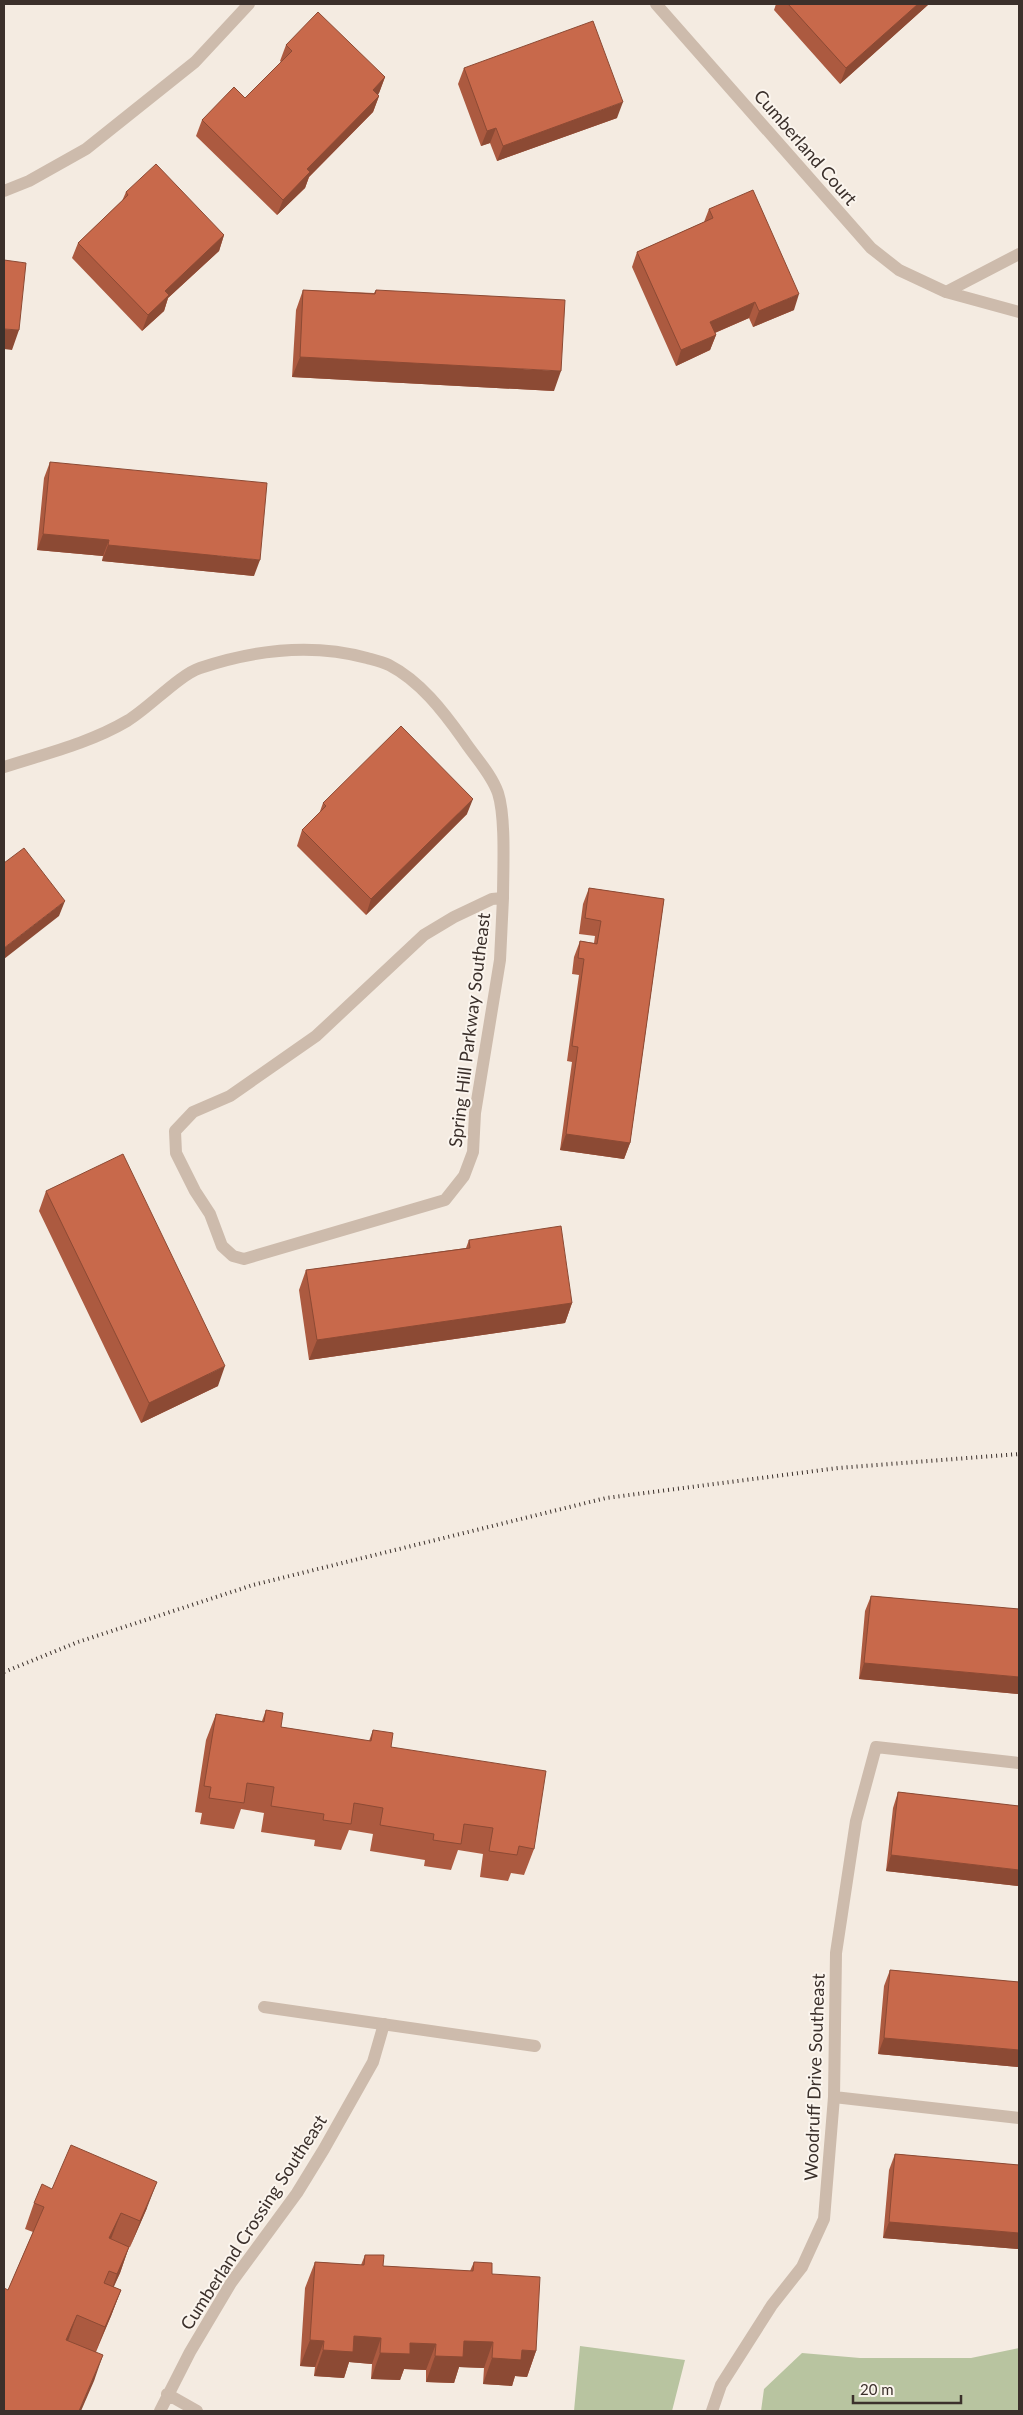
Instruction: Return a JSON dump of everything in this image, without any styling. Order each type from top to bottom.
[{"type":"street","points":[[4,191],[29,181],[86,149],[195,62],[249,4]]},
{"type":"street","name":"Cumberland Court","points":[[656,4],[872,248],[899,270],[946,292],[1019,312]]},
{"type":"street","points":[[946,292],[1019,254]]},
{"type":"street","name":"Spring Hill Parkway Southeast","points":[[4,767],[74,744],[125,722],[147,709],[169,689],[198,669],[268,651],[310,649],[355,655],[388,664],[414,682],[444,713],[491,780],[498,794],[503,835],[503,898],[500,960],[475,1113],[473,1152],[459,1182],[445,1200],[244,1259],[233,1256],[222,1246],[210,1214],[195,1191],[176,1153],[175,1132],[194,1112],[230,1096],[316,1036],[424,935],[454,917],[492,899],[503,898]]},
{"type":"street","name":"Woodruff Drive Southeast","points":[[712,2411],[721,2385],[772,2305],[802,2267],[824,2219],[834,2097],[836,1953],[856,1821],[876,1747],[1019,1763]]},
{"type":"street","points":[[264,2007],[535,2046]]},
{"type":"street","name":"Cumberland Crossing Southeast","points":[[160,2411],[167,2394],[231,2283],[297,2193],[324,2149],[373,2062],[384,2024]]},
{"type":"street","points":[[834,2097],[1019,2118]]},
{"type":"street","points":[[167,2394],[197,2411]]},
{"type":"green space","points":[[580,2346],[685,2360],[672,2411],[574,2411]]},
{"type":"green space","points":[[1019,2348],[1019,2411],[761,2411],[764,2389],[802,2353],[860,2358],[971,2358]]},
{"type":"building","points":[[788,4],[918,4],[846,68]]},
{"type":"building","points":[[318,12],[385,77],[373,90],[379,96],[307,169],[310,172],[283,200],[202,120],[234,87],[245,98],[292,51],[286,45]]},
{"type":"building","points":[[593,21],[623,102],[503,146],[496,128],[487,131],[464,68]]},
{"type":"building","points":[[156,164],[224,235],[165,291],[169,295],[148,315],[78,243],[128,195],[126,192]]},
{"type":"building","points":[[753,190],[799,294],[759,311],[755,302],[710,322],[716,335],[681,350],[637,252],[713,218],[709,209]]},
{"type":"building","points":[[4,260],[26,263],[19,330],[4,329]]},
{"type":"building","points":[[303,290],[375,294],[376,290],[565,300],[561,371],[300,357]]},
{"type":"building","points":[[50,462],[267,483],[260,560],[108,545],[109,540],[43,534]]},
{"type":"building","points":[[401,726],[473,799],[371,899],[302,830],[326,806],[323,803]]},
{"type":"building","points":[[24,848],[65,901],[4,948],[4,863]]},
{"type":"building","points":[[589,888],[664,899],[630,1143],[566,1134],[578,1047],[572,1046],[584,959],[578,958],[580,941],[597,944],[601,921],[585,918]]},
{"type":"building","points":[[123,1154],[225,1366],[149,1403],[46,1191]]},
{"type":"building","points":[[561,1226],[572,1303],[317,1340],[306,1270],[470,1248],[469,1240]]},
{"type":"building","points":[[871,1596],[1019,1609],[1019,1677],[864,1663]]},
{"type":"building","points":[[266,1710],[283,1713],[281,1727],[371,1741],[373,1730],[393,1733],[391,1747],[546,1771],[534,1849],[519,1846],[517,1855],[489,1851],[493,1828],[464,1824],[461,1844],[433,1840],[434,1834],[380,1825],[383,1808],[354,1803],[351,1824],[323,1820],[324,1814],[271,1806],[274,1787],[247,1783],[244,1803],[209,1798],[211,1787],[204,1786],[216,1714],[264,1722]]},
{"type":"building","points":[[898,1792],[1019,1806],[1019,1870],[891,1855]]},
{"type":"building","points":[[890,1970],[1019,1982],[1019,2050],[884,2038]]},
{"type":"building","points":[[71,2145],[157,2182],[140,2221],[121,2213],[109,2238],[129,2247],[117,2274],[109,2271],[104,2283],[121,2290],[105,2327],[77,2315],[66,2340],[103,2355],[79,2411],[4,2411],[4,2288],[8,2290],[44,2207],[34,2203],[42,2184],[52,2189]]},
{"type":"building","points":[[895,2154],[1019,2165],[1019,2233],[889,2222]]},
{"type":"building","points":[[365,2255],[384,2255],[383,2266],[473,2271],[474,2262],[492,2263],[492,2274],[540,2277],[536,2351],[522,2350],[521,2360],[492,2358],[493,2342],[464,2341],[463,2357],[435,2356],[436,2344],[410,2343],[410,2354],[380,2353],[381,2338],[354,2336],[353,2352],[323,2350],[324,2341],[310,2340],[315,2262],[364,2265]]},
{"type":"railway","points":[[4,1672],[78,1642],[253,1585],[606,1498],[838,1468],[1019,1454]]}]
